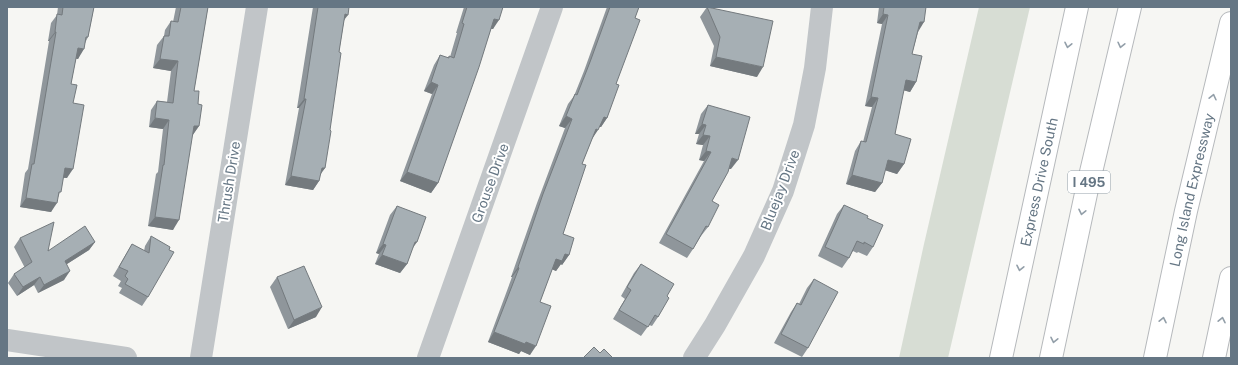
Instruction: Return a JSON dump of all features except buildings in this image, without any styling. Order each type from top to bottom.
[{"type":"highway","name":"Express Drive South","points":[[1001,358],[1077,7]]},
{"type":"highway","name":"I 495","points":[[1050,358],[1089,181],[1130,7]]},
{"type":"highway","name":"Long Island Expressway","points":[[1155,358],[1186,211],[1231,23]]},
{"type":"highway","points":[[1214,358],[1231,278]]},
{"type":"street","name":"Thrush Drive","points":[[201,358],[257,7]]},
{"type":"street","name":"Grouse Drive","points":[[428,358],[552,7]]},
{"type":"street","name":"Bluejay Drive","points":[[694,358],[715,325],[754,256],[783,191],[804,125],[815,68],[822,7]]},
{"type":"street","points":[[7,340],[126,358]]},
{"type":"shaded area","points":[[979,7],[1030,7],[948,358],[899,358],[924,244]]}]
